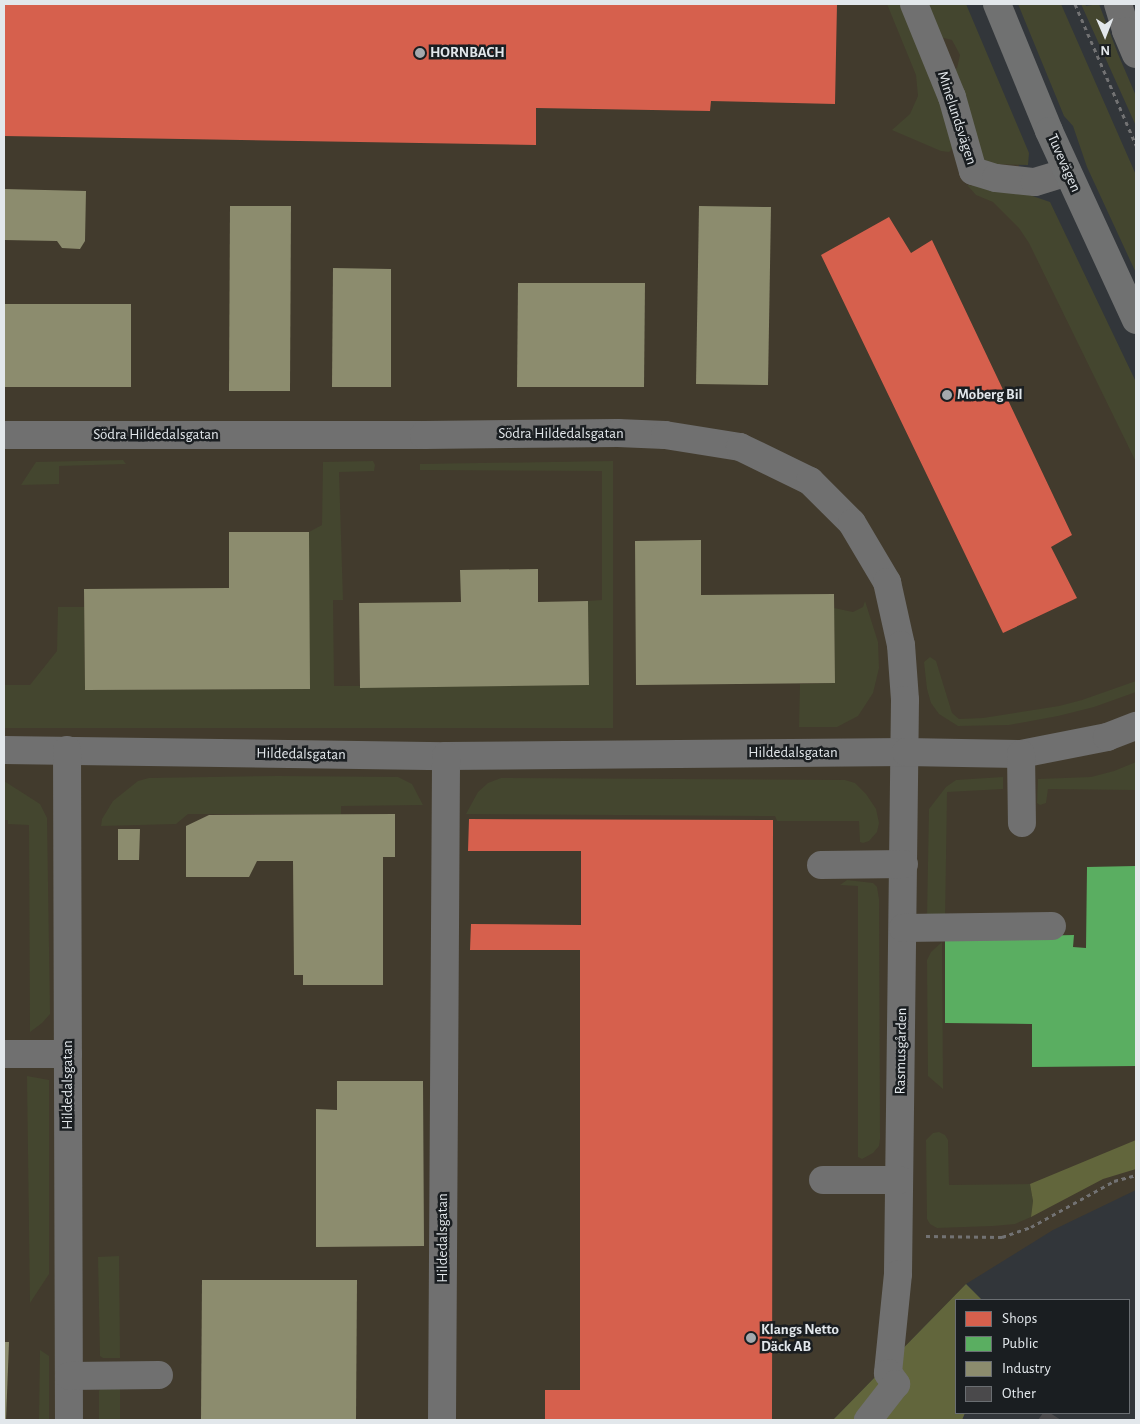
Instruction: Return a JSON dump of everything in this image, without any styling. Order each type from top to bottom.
[{"type":"main road","name":"Tuvevägen","points":[[997,4],[1068,172],[1136,320]]},
{"type":"street","name":"Minelundsvägen","points":[[914,4],[952,97],[973,171],[996,178],[1035,182],[1068,172]]},
{"type":"street","points":[[1118,4],[1126,31],[1136,54]]},
{"type":"street","name":"Södra Hildedalsgatan","points":[[4,435],[618,433],[692,438],[740,447],[810,481],[852,522],[887,582],[901,645],[906,752]]},
{"type":"street","name":"Hildedalsgatan","points":[[4,750],[446,756],[906,752],[1021,754],[1107,737],[1136,726]]},
{"type":"street","name":"Hildedalsgatan","points":[[67,750],[69,1420]]},
{"type":"street","name":"Rasmusgården","points":[[868,1420],[896,1384],[888,1373],[898,1274],[906,752]]},
{"type":"street","points":[[1021,754],[1022,822]]},
{"type":"street","name":"Hildedalsgatan","points":[[442,1420],[446,756]]},
{"type":"street","points":[[821,865],[904,864]]},
{"type":"street","points":[[903,928],[1052,926]]},
{"type":"street","points":[[4,1054],[68,1054]]},
{"type":"street","points":[[824,1180],[899,1180]]},
{"type":"street","points":[[69,1376],[160,1375]]},
{"type":"path","points":[[1075,4],[1136,145]]},
{"type":"path","points":[[898,1235],[1002,1237],[1031,1227],[1114,1181],[1136,1174]]},
{"type":"shaded area","points":[[4,4],[949,4],[1136,436],[1136,1190],[1053,1230],[966,1284],[833,1420],[4,1420]]},
{"type":"green space","points":[[887,4],[907,4],[941,90],[953,148],[949,152],[941,151],[892,130],[910,114],[918,96],[916,75]]},
{"type":"green space","points":[[925,4],[966,4],[1029,153],[1028,165],[992,164],[981,158],[953,71],[957,68],[960,55],[952,40],[940,37]]},
{"type":"green space","points":[[1018,4],[1061,4],[1136,175],[1136,273],[1087,167],[1073,126],[1064,116]]},
{"type":"green space","points":[[1081,4],[1086,6],[1099,4],[1136,96],[1136,126]]},
{"type":"green space","points":[[967,185],[1018,191],[1050,202],[1136,382],[1136,462],[1029,243],[1019,228],[993,202],[976,195]]},
{"type":"green space","points":[[123,460],[126,464],[59,466],[59,484],[21,485],[36,462]]},
{"type":"green space","points":[[373,461],[375,465],[374,471],[339,472],[343,600],[333,600],[334,686],[589,685],[588,601],[602,600],[602,471],[420,470],[420,464],[613,461],[613,728],[4,728],[4,685],[30,685],[57,651],[58,607],[84,607],[85,690],[309,689],[309,532],[322,525],[323,462]]},
{"type":"green space","points":[[865,601],[878,642],[879,668],[873,693],[858,716],[837,727],[799,727],[800,684],[835,683],[834,608],[853,612],[863,607]]},
{"type":"green space","points":[[930,657],[936,661],[952,713],[959,719],[983,718],[1059,706],[1136,681],[1136,692],[1094,707],[1058,716],[1009,725],[958,726],[939,714],[931,703],[927,689],[924,662]]},
{"type":"green space","points":[[1136,762],[1136,790],[1048,789],[1046,803],[1040,805],[1037,803],[1038,779],[1091,777],[1114,771]]},
{"type":"green space","points":[[398,777],[412,784],[423,805],[341,806],[341,814],[188,814],[176,824],[101,826],[102,819],[113,801],[138,781],[149,778]]},
{"type":"green space","points":[[1003,777],[1003,789],[947,792],[945,922],[927,917],[929,809],[946,787],[956,780]]},
{"type":"green space","points":[[501,778],[845,780],[855,783],[866,794],[876,809],[879,823],[877,832],[869,841],[863,843],[860,842],[859,821],[777,821],[775,816],[466,814],[478,792],[488,783]]},
{"type":"green space","points":[[4,781],[40,804],[47,818],[50,1014],[30,1032],[29,825],[8,824],[8,820],[4,820]]},
{"type":"green space","points":[[847,880],[873,883],[877,887],[879,899],[880,1139],[879,1146],[873,1153],[862,1159],[858,1157],[858,886],[840,885]]},
{"type":"green space","points":[[942,942],[943,1089],[928,1076],[927,960],[931,952]]},
{"type":"green space","points":[[27,1076],[49,1080],[49,1274],[30,1303]]},
{"type":"green space","points":[[939,1132],[945,1135],[948,1140],[949,1185],[1030,1184],[1033,1201],[1031,1217],[1015,1224],[993,1226],[937,1228],[930,1224],[927,1219],[926,1140],[933,1133]]},
{"type":"green space","points":[[1136,1140],[1136,1169],[1103,1179],[1031,1217],[1033,1201],[1030,1184]]},
{"type":"green space","points":[[119,1256],[120,1358],[103,1358],[100,1356],[98,1257]]},
{"type":"green space","points":[[966,1284],[981,1299],[955,1299],[955,1414],[965,1414],[962,1420],[833,1420]]},
{"type":"green space","points":[[40,1350],[49,1356],[49,1420],[39,1420]]},
{"type":"green space","points":[[101,1387],[120,1387],[120,1420],[99,1420],[99,1391]]},
{"type":"building: Shops","name":"HORNBACH","points":[[4,4],[837,4],[835,104],[711,101],[710,111],[536,108],[536,145],[4,136]]},
{"type":"building: Shops","name":"Moberg Bil","points":[[889,217],[911,253],[932,240],[1072,535],[1051,547],[1077,598],[1003,633],[821,255]]},
{"type":"building: Shops","points":[[469,819],[773,820],[772,1420],[545,1419],[545,1390],[580,1390],[580,950],[470,950],[471,924],[581,925],[581,851],[468,851]]},
{"type":"building: Public","points":[[1136,866],[1136,1066],[1032,1067],[1032,1024],[945,1023],[945,938],[1074,935],[1073,947],[1086,948],[1087,867]]},
{"type":"building: Industry","points":[[4,189],[86,191],[85,241],[80,249],[62,248],[57,241],[4,240]]},
{"type":"building: Industry","points":[[230,206],[291,206],[290,391],[229,391]]},
{"type":"building: Industry","points":[[699,206],[771,207],[768,385],[696,384]]},
{"type":"building: Industry","points":[[333,268],[391,269],[391,387],[332,387]]},
{"type":"building: Industry","points":[[518,283],[645,283],[644,387],[517,387]]},
{"type":"building: Industry","points":[[4,304],[131,304],[131,387],[4,387]]},
{"type":"building: Industry","points":[[229,532],[309,532],[310,689],[85,690],[84,589],[229,588]]},
{"type":"building: Industry","points":[[701,540],[701,595],[834,594],[835,683],[636,685],[635,541]]},
{"type":"building: Industry","points":[[538,569],[538,602],[588,601],[589,685],[360,688],[359,603],[461,602],[460,570]]},
{"type":"building: Industry","points":[[395,814],[395,857],[383,857],[383,985],[303,985],[303,975],[294,975],[293,861],[257,861],[249,877],[186,877],[186,826],[209,815]]},
{"type":"building: Industry","points":[[118,829],[140,829],[139,860],[118,860]]},
{"type":"building: Industry","points":[[337,1081],[423,1081],[424,1246],[316,1247],[316,1109],[337,1110]]},
{"type":"building: Industry","points":[[202,1280],[357,1280],[356,1420],[201,1420]]},
{"type":"building: Industry","points":[[4,1342],[9,1342],[6,1420],[4,1420]]},
{"type":"building: Other","points":[[1042,1414],[1052,1414],[1061,1420],[1038,1420]]},
{"type":"place","name":"HORNBACH","points":[[420,53]]},
{"type":"place","name":"Moberg Bil","points":[[947,395]]},
{"type":"place","name":"Klangs Netto Däck AB","points":[[751,1338]]}]
